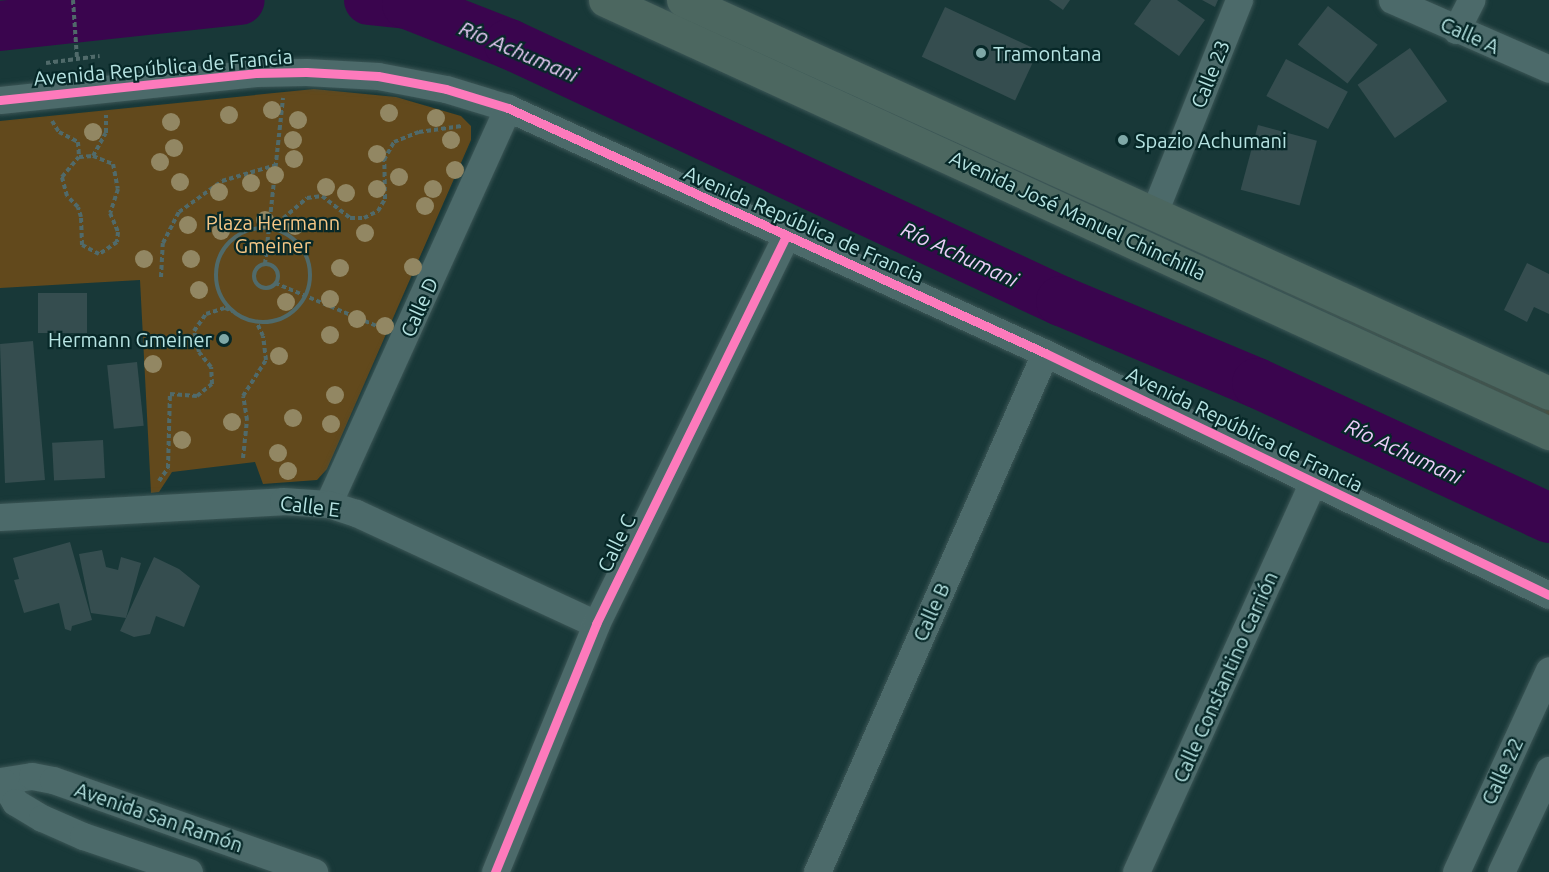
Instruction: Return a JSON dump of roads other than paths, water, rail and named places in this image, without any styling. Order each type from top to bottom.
[{"type":"main road","name":"Avenida José Manuel Chinchilla","points":[[683,0],[1146,229],[1549,433]]},
{"type":"main road","name":"Avenida José Manuel Chinchilla","points":[[622,4],[1146,229],[1549,393]]},
{"type":"street","name":"Calle 23","points":[[1146,229],[1239,0]]},
{"type":"street","name":"Calle A","points":[[1392,0],[1549,69]]},
{"type":"street","points":[[1456,30],[1471,0]]},
{"type":"street","name":"Avenida República de Francia","points":[[0,100],[256,73],[306,72],[378,76],[446,89],[508,108],[1045,353],[1549,596]]},
{"type":"street","name":"Calle D","points":[[328,504],[508,108]]},
{"type":"street","name":"Calle C","points":[[495,872],[596,624],[786,236]]},
{"type":"street","name":"Calle B","points":[[817,872],[1045,353]]},
{"type":"street","name":"Calle Constantino Carrión","points":[[1136,872],[1313,482]]},
{"type":"street","name":"Calle E","points":[[0,517],[283,501],[328,504],[356,513],[596,624]]},
{"type":"street","name":"Calle 22","points":[[1456,872],[1549,670]]},
{"type":"street","points":[[1502,872],[1549,770]]},
{"type":"street","name":"Avenida San Ramón","points":[[189,872],[83,836],[25,810],[1,785],[32,776],[53,780],[314,872]]},
{"type":"waterway","name":"Río Achumani","points":[[0,26],[240,0]]},
{"type":"waterway","name":"Río Achumani","points":[[369,0],[407,4],[509,44],[1061,301],[1257,383],[1549,518]]},
{"type":"place","name":"Tramontana","points":[[981,53]]},
{"type":"place","name":"Spazio Achumani","points":[[1123,140]]},
{"type":"place","name":"Hermann Gmeiner","points":[[224,339]]},
{"type":"park label","name":"Plaza Hermann Gmeiner","points":[[273,234]]}]
